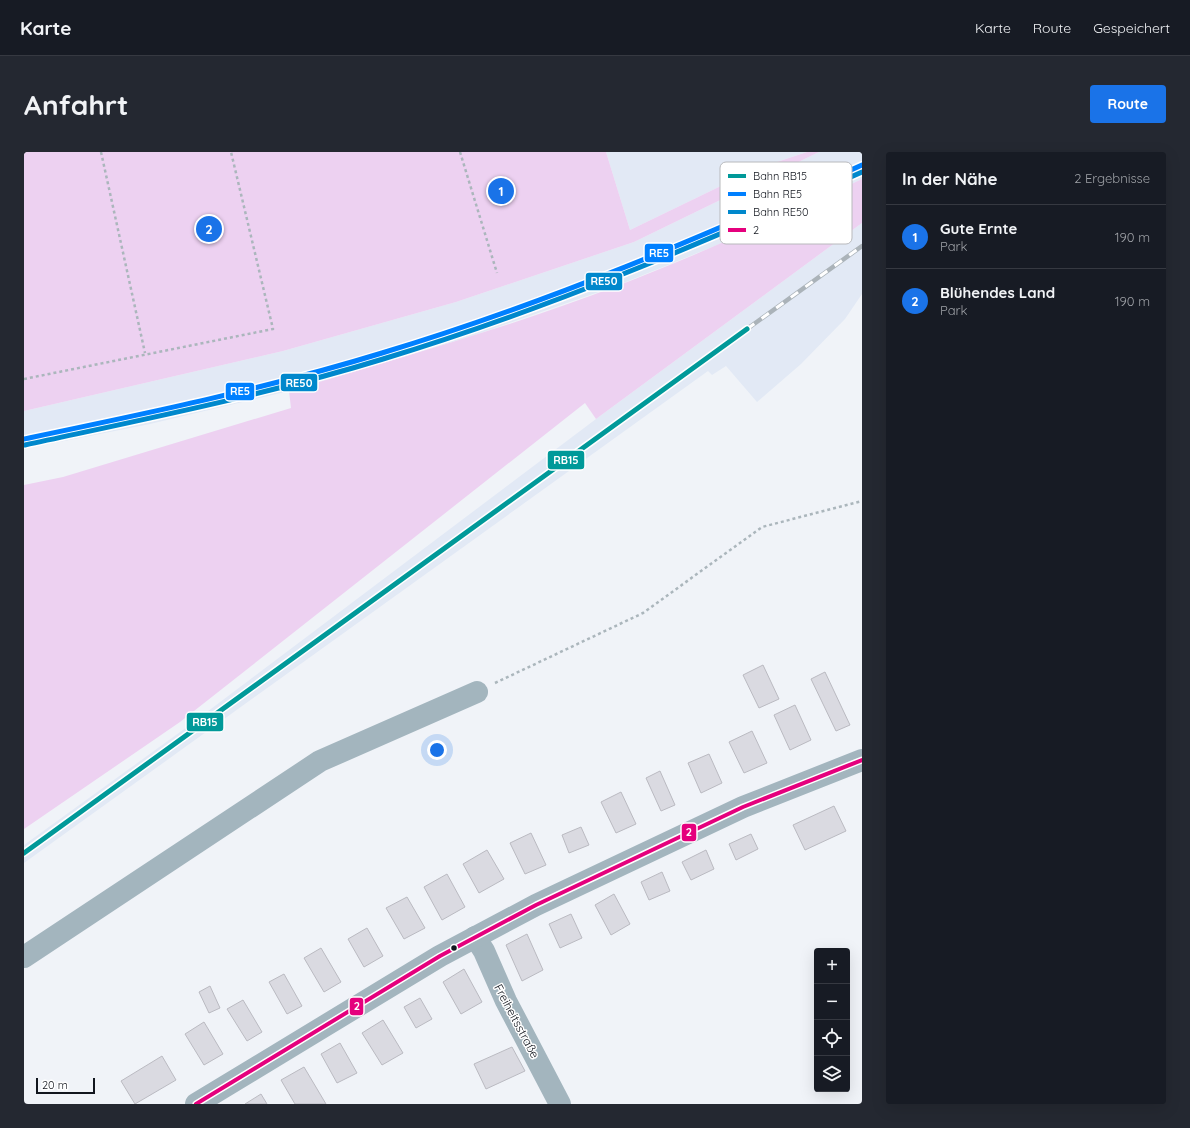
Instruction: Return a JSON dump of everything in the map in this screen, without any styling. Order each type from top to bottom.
[{"type":"street","points":[[24,957],[320,761],[477,692]]},
{"type":"street","points":[[196,1104],[440,956],[475,937],[646,852],[736,810],[861,763]]},
{"type":"street","name":"Freiheitsstraße","points":[[475,937],[484,951],[506,1001],[560,1104]]},
{"type":"path","points":[[102,152],[145,353]]},
{"type":"path","points":[[24,379],[145,353],[273,329],[231,152]]},
{"type":"path","points":[[460,152],[497,273]]},
{"type":"path","points":[[477,692],[643,613],[762,527],[862,501]]},
{"type":"shaded area","points":[[24,152],[606,152],[630,230],[720,186],[720,200],[634,242],[456,302],[283,351],[24,411]]},
{"type":"shaded area","points":[[606,152],[807,152],[777,162],[720,162],[720,186],[630,230]]},
{"type":"shaded area","points":[[807,152],[819,152],[798,162],[777,162]]},
{"type":"shaded area","points":[[819,152],[862,152],[862,179],[852,184],[852,162],[798,162]]},
{"type":"shaded area","points":[[862,179],[862,223],[852,230],[852,184]]},
{"type":"shaded area","points":[[720,200],[720,244],[616,286],[469,337],[289,391],[150,424],[24,449],[24,411],[283,351],[456,302],[634,242]]},
{"type":"shaded area","points":[[862,223],[862,294],[845,319],[801,364],[757,402],[726,366],[712,375],[708,371],[24,863],[24,845],[187,727],[596,419],[834,244],[852,244],[852,230]]},
{"type":"shaded area","points":[[720,244],[834,244],[596,419],[585,403],[180,722],[24,829],[24,485],[63,477],[291,408],[289,391],[454,342],[536,315],[617,286]]},
{"type":"building","points":[[763,665],[779,699],[759,708],[743,675]]},
{"type":"building","points":[[825,672],[850,725],[836,731],[811,679]]},
{"type":"building","points":[[795,705],[811,740],[790,750],[774,715]]},
{"type":"building","points":[[752,731],[767,763],[744,773],[729,742]]},
{"type":"building","points":[[709,754],[722,783],[701,793],[688,763]]},
{"type":"building","points":[[660,771],[675,805],[661,811],[646,778]]},
{"type":"building","points":[[621,792],[636,824],[616,833],[601,802]]},
{"type":"building","points":[[834,806],[846,831],[805,850],[793,825]]},
{"type":"building","points":[[581,827],[589,845],[569,853],[562,835]]},
{"type":"building","points":[[531,833],[546,865],[525,874],[510,843]]},
{"type":"building","points":[[751,834],[758,849],[736,860],[729,844]]},
{"type":"building","points":[[487,850],[504,879],[479,893],[463,864]]},
{"type":"building","points":[[706,850],[714,869],[691,880],[682,862]]},
{"type":"building","points":[[662,872],[670,891],[649,900],[641,882]]},
{"type":"building","points":[[447,874],[465,907],[442,920],[424,887]]},
{"type":"building","points":[[614,894],[630,924],[611,935],[595,905]]},
{"type":"building","points":[[407,897],[425,928],[404,939],[386,908]]},
{"type":"building","points":[[571,914],[582,938],[560,948],[549,924]]},
{"type":"building","points":[[367,928],[383,956],[364,967],[348,939]]},
{"type":"building","points":[[527,934],[543,970],[522,981],[506,945]]},
{"type":"building","points":[[321,948],[341,982],[324,992],[304,958]]},
{"type":"building","points":[[464,969],[482,1002],[461,1014],[443,982]]},
{"type":"building","points":[[284,974],[302,1006],[287,1014],[269,982]]},
{"type":"building","points":[[210,986],[220,1008],[209,1013],[199,992]]},
{"type":"building","points":[[420,998],[432,1019],[416,1028],[404,1007]]},
{"type":"building","points":[[243,1000],[262,1032],[247,1041],[227,1009]]},
{"type":"building","points":[[383,1020],[403,1053],[382,1065],[362,1033]]},
{"type":"building","points":[[204,1022],[223,1054],[204,1065],[185,1034]]},
{"type":"building","points":[[340,1043],[357,1073],[337,1083],[321,1054]]},
{"type":"building","points":[[512,1047],[525,1071],[486,1089],[474,1064]]},
{"type":"building","points":[[162,1056],[176,1080],[135,1104],[121,1081]]},
{"type":"building","points":[[304,1067],[326,1104],[295,1104],[281,1080]]},
{"type":"building","points":[[261,1094],[267,1104],[245,1104]]},
{"type":"railway","points":[[747,329],[862,246]]},
{"type":"rail line","name":"RE5","points":[[852,169],[862,165]]},
{"type":"rail line","name":"RE50","points":[[852,176],[862,172]]},
{"type":"rail line","name":"RE5","points":[[24,439],[249,389],[382,353],[505,313],[625,267],[720,228]]},
{"type":"rail line","name":"RE50","points":[[25,445],[205,406],[295,384],[383,359],[505,319],[626,273],[720,234]]},
{"type":"rail line","name":"RB15","points":[[24,853],[747,329]]},
{"type":"transit line","name":"2","points":[[196,1104],[440,956],[536,905],[743,807],[862,760]]},
{"type":"place","name":"Gute Ernte","points":[[501,191]]},
{"type":"place","name":"Blühendes Land","points":[[209,229]]}]
